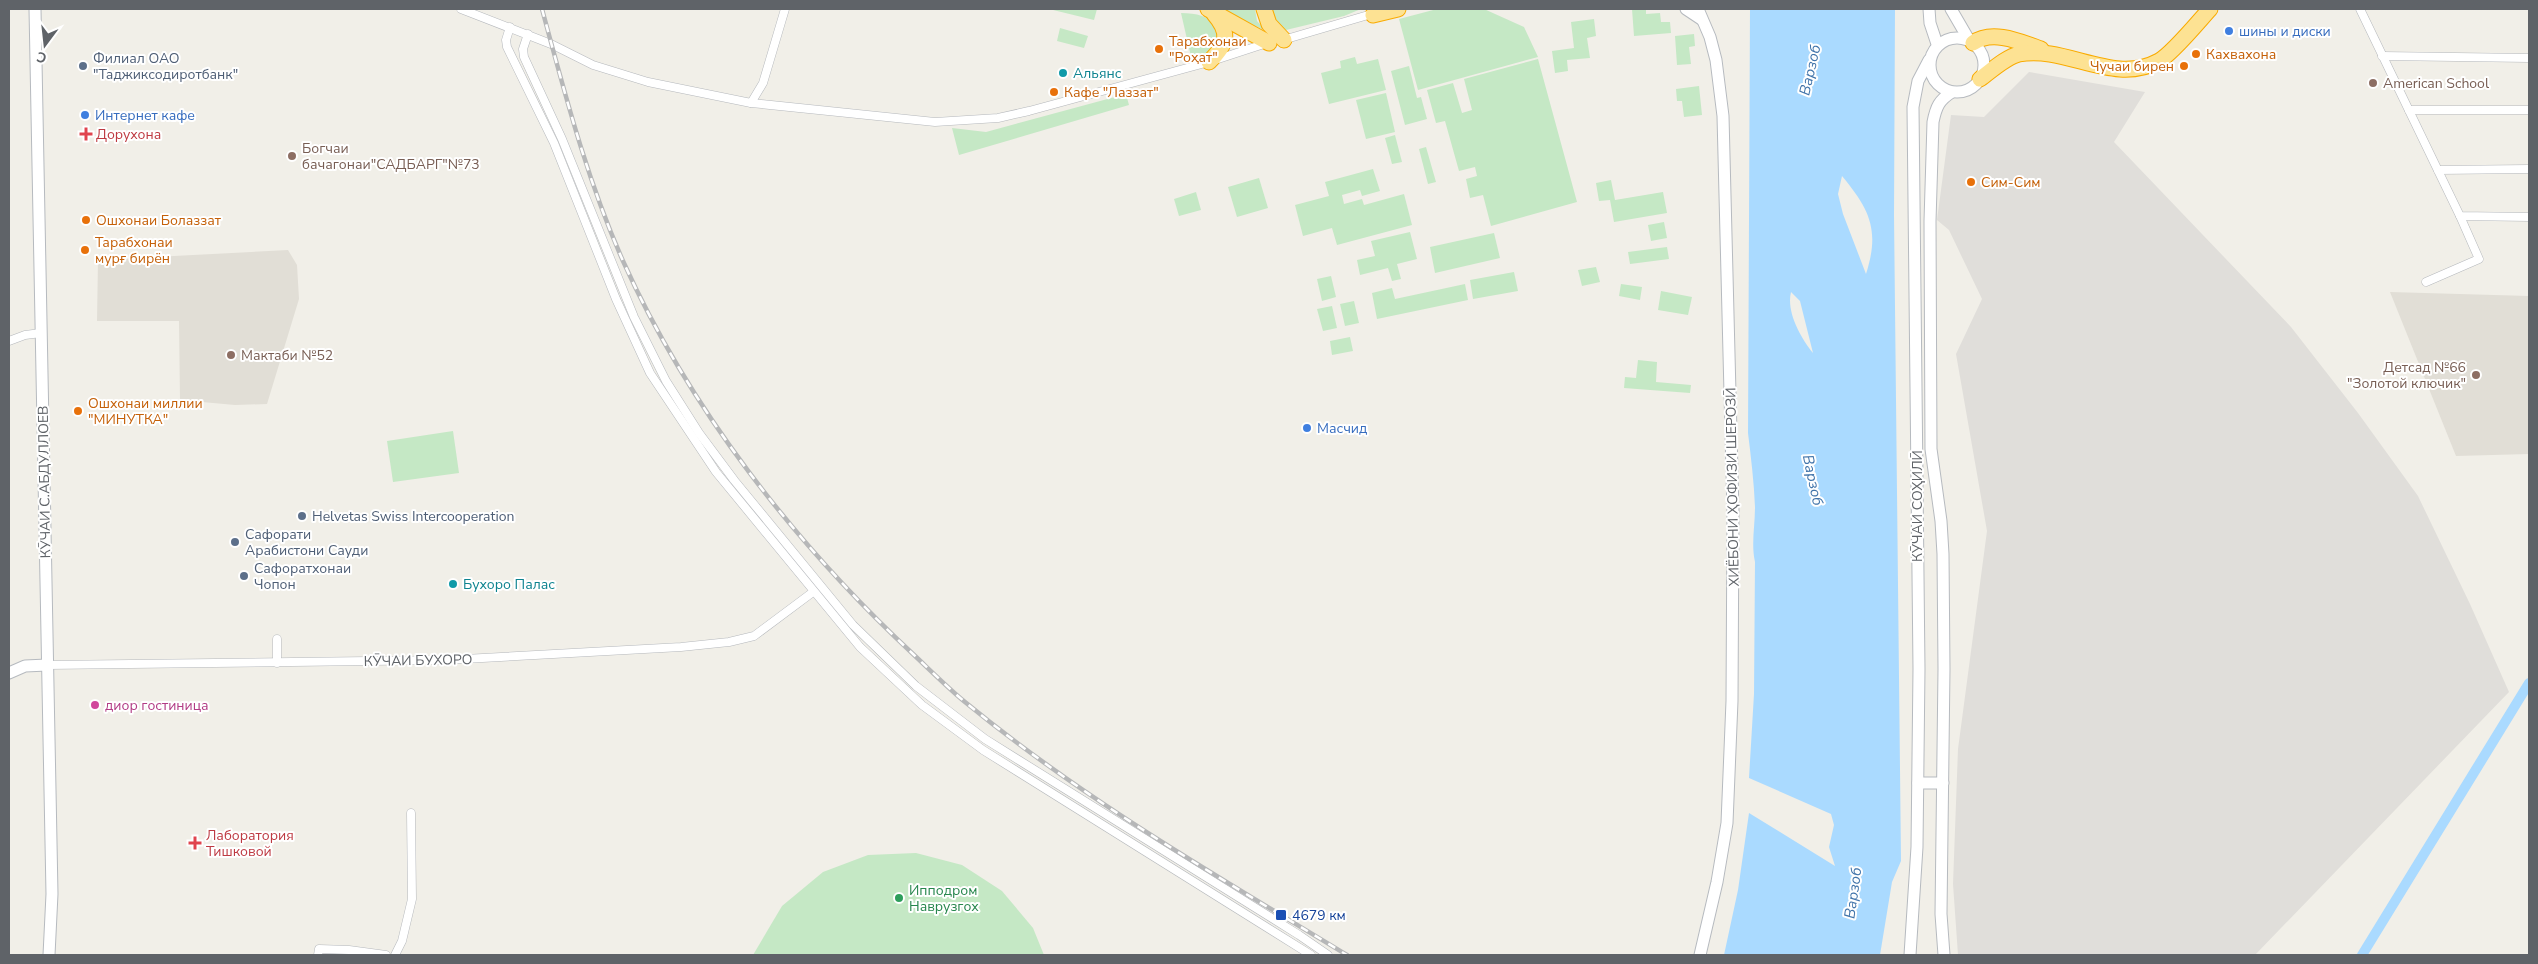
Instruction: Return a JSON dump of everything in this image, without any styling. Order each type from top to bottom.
[{"type":"highway","points":[[1264,9],[1269,24],[1284,40]]},
{"type":"highway","points":[[1378,12],[1398,9]]},
{"type":"highway","points":[[1210,10],[1269,43]]},
{"type":"highway","points":[[1209,62],[1219,52],[1226,38],[1224,26],[1210,10]]},
{"type":"highway","points":[[1980,79],[2018,54],[2035,53],[2061,57],[2122,70],[2142,68],[2161,60],[2203,12]]},
{"type":"highway","points":[[1971,41],[1981,37],[1996,36],[2061,57]]},
{"type":"street","name":"КӮЧАИ С.АБДУЛЛОЕВ","points":[[36,9],[52,901],[48,955]]},
{"type":"street","points":[[461,9],[528,34],[592,64],[648,82],[751,103],[935,122],[998,118],[1209,62],[1378,12]]},
{"type":"street","points":[[751,103],[763,83],[785,9]]},
{"type":"street","points":[[1686,9],[1699,14]]},
{"type":"street","points":[[1929,9],[1930,23],[1937,44]]},
{"type":"street","points":[[1951,9],[1971,41],[1979,49],[1984,64],[1980,79],[1968,89],[1952,92],[1939,86],[1930,74],[1929,60],[1937,44],[1952,37],[1971,41]]},
{"type":"street","points":[[2360,9],[2480,259],[2426,282]]},
{"type":"street","name":"ХИЁБОНИ ҲОФИЗИ ШЕРОЗӢ","points":[[1699,14],[1710,37],[1716,60],[1722,108],[1733,512],[1732,701],[1727,823],[1717,882],[1700,955]]},
{"type":"street","points":[[510,27],[506,40],[508,47],[554,143],[607,278],[644,361],[708,462],[813,592],[867,654],[937,716],[995,758],[1311,955]]},
{"type":"street","points":[[528,34],[523,49],[524,57],[565,145],[640,330],[673,392],[724,467],[834,603],[873,646],[900,672],[978,734],[1124,827],[1241,898],[1328,955]]},
{"type":"street","points":[[2382,56],[2529,58]]},
{"type":"street","name":"КӮЧАИ СОҲИЛӢ","points":[[1910,955],[1917,847],[1918,783],[1913,107],[1918,81],[1929,60]]},
{"type":"street","name":"КӮЧАИ СОҲИЛӢ","points":[[1944,955],[1941,914],[1943,554],[1942,521],[1931,449],[1930,221],[1933,122],[1936,108],[1942,99],[1952,92]]},
{"type":"street","points":[[2409,110],[2529,110]]},
{"type":"street","points":[[2438,170],[2529,168]]},
{"type":"street","points":[[2460,216],[2529,217]]},
{"type":"street","points":[[9,341],[25,335],[41,333]]},
{"type":"street","name":"КӮЧАИ БУХОРО","points":[[9,672],[25,666],[47,665],[277,663],[506,658],[729,642],[745,639],[761,632],[813,592]]},
{"type":"street","points":[[277,639],[277,663]]},
{"type":"street","points":[[1918,783],[1943,783]]},
{"type":"street","points":[[395,955],[402,941],[412,899],[411,813]]},
{"type":"street","points":[[1119,835],[1124,827]]},
{"type":"street","points":[[1235,907],[1241,898]]},
{"type":"street","points":[[318,955],[319,950],[330,949],[386,955]]},
{"type":"shaded area","points":[[2029,72],[2145,92],[2114,142],[2291,327],[2358,413],[2418,496],[2470,604],[2509,692],[2255,955],[1958,955],[1953,884],[1958,749],[1987,531],[1956,354],[1982,299],[1949,230],[1937,220],[1951,115],[1984,117]]},
{"type":"shaded area","name":"Мактаби №52","points":[[288,250],[297,265],[299,299],[267,404],[235,405],[180,400],[179,321],[97,321],[98,260]]},
{"type":"shaded area","name":"Детсад №66 \"Золотой ключик\"","points":[[2390,292],[2529,296],[2529,454],[2456,456]]},
{"type":"green space","points":[[1049,9],[1097,9],[1094,20]]},
{"type":"green space","points":[[1221,9],[1255,9],[1257,21],[1266,31]]},
{"type":"green space","points":[[1269,9],[1361,9],[1344,16],[1286,30],[1279,28]]},
{"type":"green space","points":[[1437,9],[1484,9],[1524,27],[1538,57],[1418,90],[1399,19]]},
{"type":"green space","points":[[1632,9],[1646,9],[1646,14],[1660,13],[1661,22],[1670,22],[1671,33],[1634,36]]},
{"type":"green space","points":[[1181,13],[1202,16],[1219,28],[1215,46],[1204,57],[1192,61]]},
{"type":"green space","points":[[1594,19],[1596,36],[1587,38],[1590,58],[1567,60],[1568,71],[1555,73],[1552,51],[1574,48],[1571,22]]},
{"type":"green space","points":[[1060,28],[1088,36],[1084,48],[1057,41]]},
{"type":"green space","points":[[1694,34],[1695,46],[1689,47],[1691,64],[1677,65],[1675,36]]},
{"type":"green space","points":[[1355,57],[1357,64],[1378,59],[1386,90],[1329,104],[1321,73],[1341,68],[1340,61]]},
{"type":"green space","points":[[1538,59],[1577,202],[1491,226],[1483,195],[1470,198],[1466,179],[1477,176],[1475,167],[1459,171],[1445,121],[1436,123],[1427,90],[1453,83],[1462,113],[1472,110],[1464,79]]},
{"type":"green space","points":[[1409,66],[1417,98],[1421,97],[1427,119],[1405,125],[1391,71]]},
{"type":"green space","points":[[1699,86],[1702,115],[1684,117],[1682,101],[1677,101],[1676,89]]},
{"type":"green space","points":[[1386,93],[1395,132],[1366,139],[1356,100]]},
{"type":"green space","points":[[1126,94],[1129,105],[959,155],[952,128],[986,132]]},
{"type":"green space","points":[[1395,135],[1402,162],[1392,164],[1385,138]]},
{"type":"green space","points":[[1426,147],[1436,182],[1428,184],[1419,149]]},
{"type":"green space","points":[[1373,169],[1380,191],[1362,196],[1360,190],[1342,195],[1344,204],[1362,199],[1364,205],[1404,194],[1412,225],[1337,245],[1332,228],[1303,236],[1295,205],[1329,196],[1325,182]]},
{"type":"green space","points":[[1259,178],[1268,208],[1237,217],[1228,187]]},
{"type":"green space","points":[[1611,180],[1615,200],[1663,192],[1667,213],[1614,222],[1610,200],[1599,201],[1596,183]]},
{"type":"green space","points":[[1196,192],[1201,210],[1179,216],[1174,199]]},
{"type":"green space","points":[[1664,222],[1667,238],[1651,241],[1648,225]]},
{"type":"green space","points":[[1410,232],[1417,259],[1397,264],[1401,279],[1392,281],[1388,268],[1360,275],[1357,260],[1375,256],[1371,241]]},
{"type":"green space","points":[[1494,233],[1500,258],[1435,273],[1430,247]]},
{"type":"green space","points":[[1667,247],[1669,259],[1630,264],[1628,252]]},
{"type":"green space","points":[[1596,267],[1600,282],[1582,286],[1578,270]]},
{"type":"green space","points":[[1514,272],[1518,291],[1473,299],[1470,280]]},
{"type":"green space","points":[[1331,276],[1336,297],[1322,301],[1317,279]]},
{"type":"green space","points":[[1465,284],[1468,300],[1377,319],[1372,293],[1392,288],[1395,299]]},
{"type":"green space","points":[[1621,284],[1642,287],[1640,300],[1619,296]]},
{"type":"green space","points":[[1661,291],[1692,297],[1688,315],[1658,310]]},
{"type":"green space","points":[[1354,301],[1359,323],[1345,326],[1340,304]]},
{"type":"green space","points":[[1332,306],[1337,328],[1323,331],[1317,309]]},
{"type":"green space","points":[[1350,337],[1353,351],[1332,355],[1330,341]]},
{"type":"green space","points":[[1638,360],[1657,362],[1656,382],[1691,385],[1690,393],[1624,388],[1625,377],[1636,378]]},
{"type":"green space","points":[[453,431],[459,473],[393,482],[387,441]]},
{"type":"green space","name":"Ипподром Наврузгох","points":[[916,853],[962,865],[1002,891],[1033,928],[1044,955],[753,955],[782,906],[823,872],[868,855]]},
{"type":"water","name":"Варзоб","points":[[1750,9],[1895,9],[1894,215],[1901,861],[1892,882],[1880,955],[1724,955],[1738,890],[1749,813],[1835,866],[1829,847],[1834,825],[1831,814],[1749,778],[1754,694],[1755,562],[1753,542],[1755,507],[1748,433]],"holes":[[[1842,176],[1860,199],[1870,221],[1872,245],[1866,274],[1843,214],[1838,194]],[[1791,292],[1800,301],[1813,353],[1799,332],[1793,316],[1790,300]]]},
{"type":"waterway","points":[[2362,955],[2529,683]]},
{"type":"railway","points":[[542,9],[568,105],[588,168],[598,199],[623,261],[650,316],[680,369],[748,471],[787,520],[869,612],[965,702],[1010,737],[1103,804],[1200,866],[1347,955]]},
{"type":"place","name":"шины и диски","points":[[2229,31]]},
{"type":"place","name":"Тарабхонаи \"Роҳат\"","points":[[1159,49]]},
{"type":"place","name":"Кахвахона","points":[[2196,54]]},
{"type":"place","name":"Филиал ОАО \"Таджиксодиротбанк\"","points":[[83,66]]},
{"type":"place","name":"Чучаи бирен","points":[[2184,66]]},
{"type":"place","name":"Альянс","points":[[1063,73]]},
{"type":"place","name":"American School","points":[[2373,83]]},
{"type":"place","name":"Кафе \"Лаззат\"","points":[[1054,92]]},
{"type":"place","name":"Интернет кафе","points":[[85,115]]},
{"type":"place","name":"Дорухона","points":[[86,134]]},
{"type":"place","name":"Богчаи бачагонаи\"САДБАРГ\"№73","points":[[292,156]]},
{"type":"place","name":"Сим-Сим","points":[[1971,182]]},
{"type":"place","name":"Ошхонаи Болаззат","points":[[86,220]]},
{"type":"place","name":"Тарабхонаи мурғ бирён","points":[[85,250]]},
{"type":"place","name":"Мактаби №52","points":[[231,355]]},
{"type":"place","name":"Детсад №66 \"Золотой ключик\"","points":[[2476,375]]},
{"type":"place","name":"Ошхонаи миллии \"МИНУТКА\"","points":[[78,411]]},
{"type":"place","name":"Масчид","points":[[1307,428]]},
{"type":"place","name":"Helvetas Swiss Intercooperation","points":[[302,516]]},
{"type":"place","name":"Сафорати Арабистони Сауди","points":[[235,542]]},
{"type":"place","name":"Сафоратхонаи Чопон","points":[[244,576]]},
{"type":"place","name":"Бухоро Палас","points":[[453,584]]},
{"type":"place","name":"диор гостиница","points":[[95,705]]},
{"type":"place","name":"Лаборатория Тишковой","points":[[195,843]]},
{"type":"place","name":"Ипподром Наврузгох","points":[[899,898]]},
{"type":"place","name":"4679 км","points":[[1281,915]]}]
